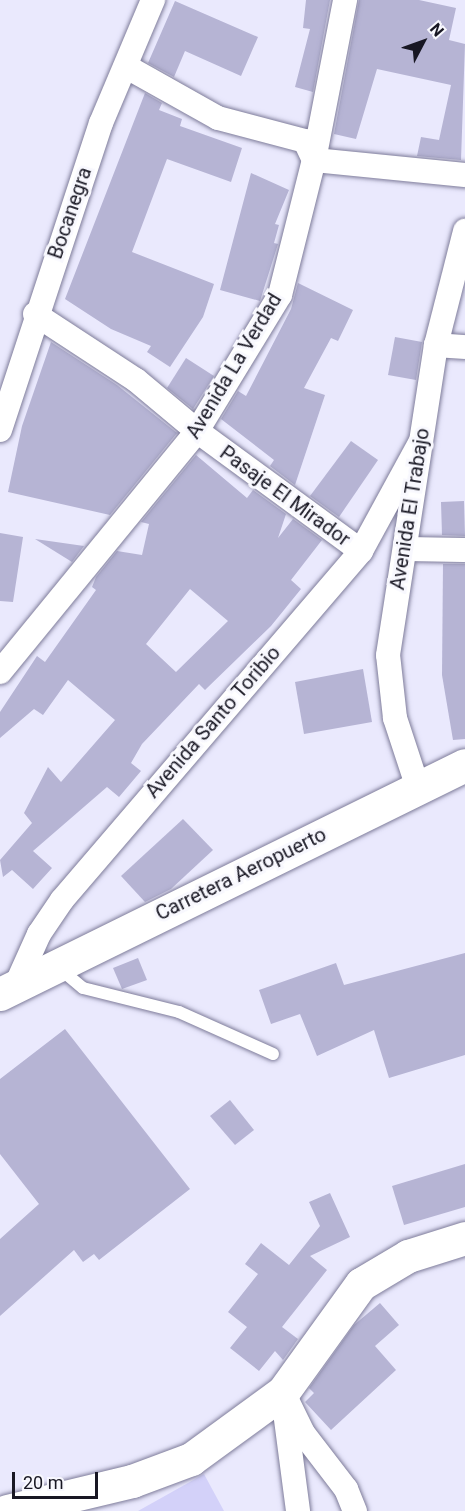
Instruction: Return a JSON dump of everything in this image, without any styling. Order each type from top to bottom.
[{"type":"main road","name":"Carretera Aeropuerto","points":[[8,989],[465,765]]},
{"type":"main road","points":[[7,1511],[132,1481],[191,1459],[283,1392],[361,1284],[408,1256],[465,1238]]},
{"type":"street","name":"Bocanegra","points":[[0,430],[35,314],[101,123],[127,67],[153,0]]},
{"type":"street","name":"Avenida La Verdad","points":[[0,672],[197,432],[280,295],[314,160],[345,0]]},
{"type":"street","points":[[127,67],[218,118],[305,141],[314,160],[465,175]]},
{"type":"street","name":"Avenida El Trabajo","points":[[418,788],[401,745],[389,689],[388,655],[435,345],[465,231]]},
{"type":"street","name":"Pasaje El Mirador","points":[[35,314],[136,380],[197,432],[361,551]]},
{"type":"street","points":[[435,345],[465,347]]},
{"type":"street","name":"Avenida Santo Toribio","points":[[8,989],[39,934],[62,900],[361,551],[420,443]]},
{"type":"street","points":[[405,549],[465,550]]},
{"type":"street","points":[[283,1392],[298,1511]]},
{"type":"street","points":[[283,1392],[303,1433],[346,1489],[355,1511]]},
{"type":"lane","points":[[56,965],[83,988],[179,1012],[273,1054]]},
{"type":"shaded area","points":[[204,1474],[224,1511],[138,1511]]},
{"type":"building","points":[[306,0],[330,0],[313,92],[295,87],[310,29],[303,28]]},
{"type":"building","points":[[359,0],[419,0],[456,8],[449,40],[465,44],[461,160],[417,156],[421,137],[439,140],[451,85],[377,69],[356,139],[334,134]]},
{"type":"building","points":[[175,1],[258,37],[241,76],[185,51],[174,77],[148,63]]},
{"type":"building","points":[[145,93],[162,103],[159,110],[182,119],[180,126],[242,148],[231,182],[167,159],[132,252],[214,284],[203,317],[170,367],[147,352],[151,346],[111,329],[65,299]]},
{"type":"building","points":[[251,173],[289,190],[275,224],[279,225],[274,243],[278,244],[260,301],[220,290]]},
{"type":"building","points":[[298,283],[353,310],[338,341],[331,338],[304,388],[325,395],[295,485],[270,466],[274,460],[221,419],[238,391],[246,396],[291,309]]},
{"type":"building","points":[[395,337],[422,342],[416,380],[388,375]]},
{"type":"building","points":[[51,342],[117,385],[177,433],[110,515],[8,492],[22,426]]},
{"type":"building","points":[[186,358],[214,376],[193,409],[167,388]]},
{"type":"building","points":[[351,441],[378,460],[339,517],[310,496]]},
{"type":"building","points":[[196,455],[247,498],[253,490],[286,514],[278,538],[293,519],[322,540],[291,580],[301,589],[271,626],[205,690],[199,684],[142,744],[131,763],[141,771],[119,797],[107,787],[33,851],[52,868],[33,889],[12,870],[3,877],[0,860],[32,823],[24,813],[48,767],[61,782],[115,720],[68,680],[43,715],[34,709],[0,738],[0,712],[37,656],[45,662],[96,590],[92,587],[96,577],[117,551],[142,555],[149,524],[141,522]],"holes":[[[190,589],[228,621],[176,672],[146,644]]]},
{"type":"building","points":[[464,501],[465,536],[442,535],[441,502]]},
{"type":"building","points":[[0,533],[23,537],[13,602],[0,601]]},
{"type":"building","points":[[35,539],[84,546],[72,562]]},
{"type":"building","points":[[443,564],[465,564],[465,739],[453,740],[442,675]]},
{"type":"building","points":[[363,669],[372,722],[304,734],[295,682]]},
{"type":"building","points":[[183,819],[213,850],[171,889],[145,902],[121,876]]},
{"type":"building","points":[[465,953],[465,1055],[389,1078],[374,1030],[317,1056],[300,1014],[271,1024],[259,990],[336,963],[344,985]]},
{"type":"building","points":[[138,958],[147,980],[122,989],[113,968]]},
{"type":"building","points":[[65,1029],[190,1189],[99,1260],[94,1254],[83,1262],[74,1250],[0,1316],[0,1239],[39,1204],[0,1154],[0,1079]]},
{"type":"building","points":[[230,1100],[254,1130],[235,1145],[210,1116]]},
{"type":"building","points":[[465,1164],[465,1207],[404,1225],[392,1186]]},
{"type":"building","points":[[330,1193],[350,1237],[310,1256],[327,1270],[282,1327],[298,1339],[283,1360],[275,1351],[259,1371],[230,1348],[247,1327],[228,1312],[258,1274],[245,1264],[261,1243],[289,1265],[320,1226],[309,1202]]},
{"type":"building","points":[[380,1303],[399,1325],[375,1346],[396,1370],[331,1430],[305,1402],[314,1393],[309,1388],[354,1325]]}]
